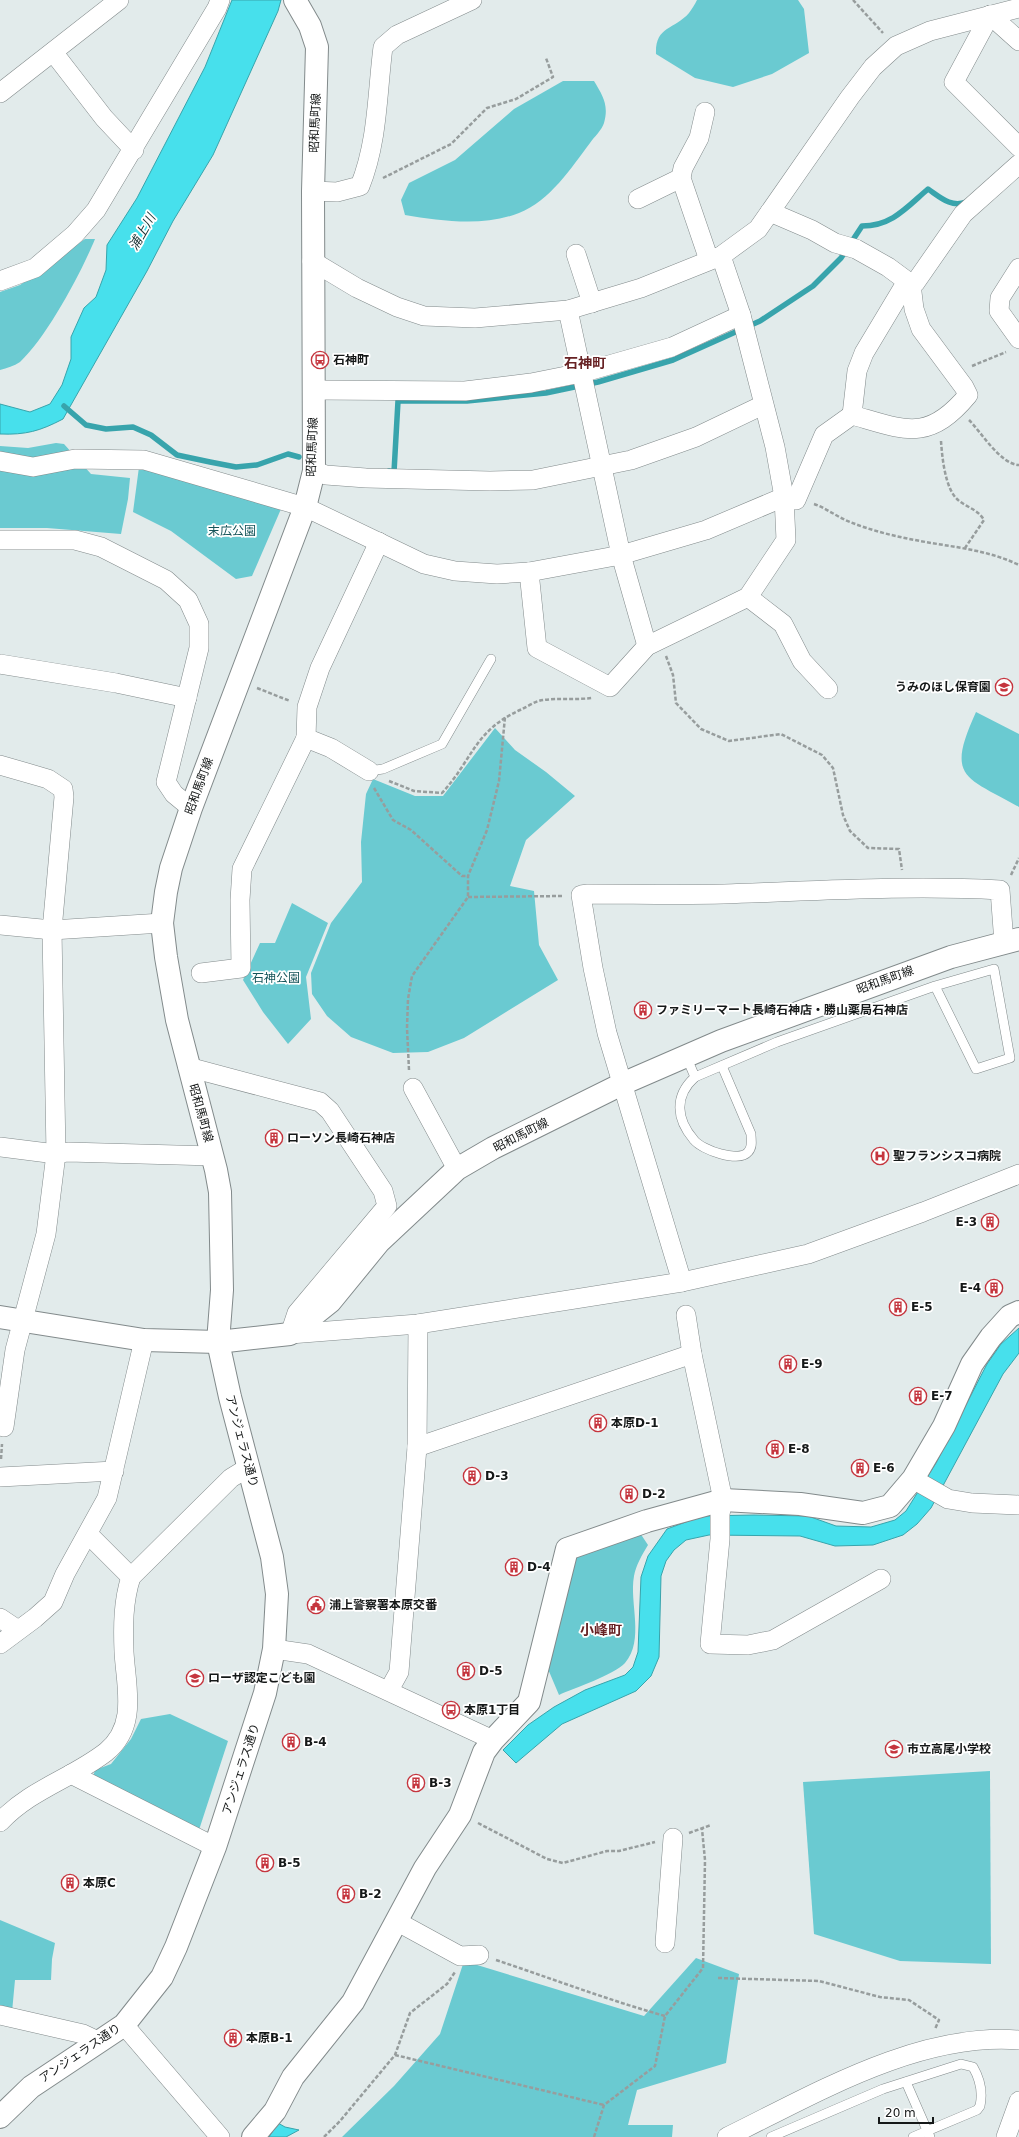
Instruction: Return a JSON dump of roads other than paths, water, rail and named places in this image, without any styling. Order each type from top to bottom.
[{"type":"street","points":[[0,93],[119,0]]},
{"type":"street","points":[[0,281],[35,268],[75,234],[96,210],[134,150],[217,8],[220,0]]},
{"type":"street","points":[[313,191],[338,192],[360,186],[368,166],[377,123],[383,46],[397,35],[472,0]]},
{"type":"street","name":"昭和馬町線","points":[[218,1342],[222,1290],[220,1192],[213,1156],[188,1068],[170,985],[162,923],[171,868],[191,808],[306,507],[314,471],[312,261],[317,47],[310,26],[296,2]]},
{"type":"street","points":[[312,261],[357,288],[397,307],[424,316],[475,318],[568,310],[641,288],[715,258],[758,230],[850,97],[873,67],[896,46],[930,31],[1019,8]]},
{"type":"street","points":[[990,16],[1019,42]]},
{"type":"street","points":[[990,16],[954,82],[1019,147]]},
{"type":"street","points":[[53,52],[104,118],[134,150]]},
{"type":"street","points":[[529,572],[537,648],[610,687],[654,643],[748,597],[786,540],[790,498],[775,447],[741,314],[681,178],[682,168],[699,138],[705,112]]},
{"type":"street","points":[[0,461],[33,467],[74,459],[144,460],[306,507],[424,564],[455,571],[497,574],[529,572],[621,555],[706,530],[790,498],[824,435],[852,415],[856,371],[864,354],[906,283],[915,283],[963,214],[1019,164]]},
{"type":"street","points":[[638,199],[681,178]]},
{"type":"street","points":[[770,212],[812,230],[835,243],[856,249],[888,267],[911,284],[914,309],[921,329],[964,387],[968,395],[957,408],[939,423],[920,428],[904,430],[852,415]]},
{"type":"street","points":[[576,254],[592,303]]},
{"type":"street","points":[[1016,344],[1000,311],[1000,298],[1019,268]]},
{"type":"street","points":[[568,310],[621,555],[654,643]]},
{"type":"street","points":[[314,390],[465,391],[531,383],[581,373],[672,347],[741,314]]},
{"type":"street","points":[[314,471],[326,475],[366,478],[490,481],[533,480],[601,468],[631,460],[696,437],[764,405]]},
{"type":"street","points":[[0,540],[75,540],[101,547],[166,580],[179,590],[188,600],[199,624],[199,648],[166,782],[174,794],[191,808]]},
{"type":"street","points":[[200,973],[241,968],[240,900],[242,869],[306,738],[307,707],[320,668],[379,542]]},
{"type":"street","points":[[748,597],[783,624],[802,661],[828,689]]},
{"type":"street","points":[[0,664],[116,683],[187,698]]},
{"type":"street","points":[[306,738],[331,748],[369,771]]},
{"type":"street","points":[[0,769],[48,779],[63,789],[52,930],[56,1154],[46,1234],[15,1350],[4,1427],[0,1426]]},
{"type":"street","points":[[682,1282],[607,1033],[593,968],[581,895],[724,894],[814,889],[950,887],[1000,890],[1012,941]]},
{"type":"street","points":[[0,925],[52,930],[162,923]]},
{"type":"street","name":"昭和馬町線","points":[[290,1334],[330,1302],[380,1242],[457,1169],[493,1148],[622,1084],[721,1041],[937,962],[1012,941]]},
{"type":"street","points":[[188,1068],[320,1102],[330,1111],[383,1191],[387,1206],[297,1313],[290,1334]]},
{"type":"street","points":[[413,1088],[457,1169]]},
{"type":"street","points":[[0,1147],[56,1154],[68,1152],[213,1156]]},
{"type":"street","points":[[0,1317],[144,1340],[218,1342],[290,1334],[418,1324],[682,1282],[808,1254],[923,1212],[1019,1174]]},
{"type":"street","points":[[253,2137],[275,2112],[293,2077],[353,2002],[425,1868],[460,1815],[484,1752],[493,1740],[529,1702],[567,1549],[647,1521],[722,1507],[800,1504],[863,1513],[890,1506],[915,1481],[944,1426],[972,1364],[991,1337],[1010,1316],[1019,1312]]},
{"type":"street","points":[[686,1315],[692,1354],[722,1507],[710,1644],[748,1645],[774,1640],[880,1579]]},
{"type":"street","points":[[389,1690],[400,1672],[417,1447],[418,1324]]},
{"type":"street","points":[[0,1644],[35,1618],[53,1602],[65,1574],[107,1498],[144,1340]]},
{"type":"street","name":"アンジェラス通り","points":[[0,2117],[31,2087],[124,2025],[162,1977],[176,1948],[215,1847],[265,1693],[274,1649],[277,1594],[272,1557],[218,1342]]},
{"type":"street","points":[[417,1447],[692,1354]]},
{"type":"street","points":[[0,1822],[12,1810],[42,1789],[71,1774],[107,1751],[124,1729],[129,1708],[124,1619],[127,1589],[131,1577],[231,1478],[249,1467]]},
{"type":"street","points":[[0,1477],[114,1471]]},
{"type":"street","points":[[915,1481],[948,1499],[972,1503],[1019,1505]]},
{"type":"street","points":[[88,1534],[131,1577]]},
{"type":"street","points":[[0,1618],[18,1630]]},
{"type":"street","points":[[274,1649],[308,1654],[389,1690],[493,1740]]},
{"type":"street","points":[[71,1774],[215,1847]]},
{"type":"street","points":[[665,1943],[674,1838]]},
{"type":"street","points":[[396,1921],[460,1956],[479,1955]]},
{"type":"street","points":[[0,2015],[83,2034],[100,2042]]},
{"type":"street","points":[[124,2025],[220,2137]]},
{"type":"street","points":[[727,2137],[842,2080],[904,2057],[937,2047],[969,2041],[1019,2040]]},
{"type":"street","points":[[1006,2137],[1019,2101]]},
{"type":"lane","points":[[369,771],[383,769],[442,744],[491,659]]},
{"type":"lane","points":[[722,1066],[751,1134],[752,1146],[748,1153],[740,1156],[723,1155],[701,1146],[694,1140],[680,1109],[680,1101],[687,1085],[695,1077],[776,1042],[935,986],[994,969],[1010,1058],[976,1069],[935,986]]},
{"type":"lane","points":[[686,1056],[695,1077]]},
{"type":"lane","points":[[771,2137],[883,2089],[961,2064],[973,2067],[979,2076],[981,2091],[980,2106],[977,2110],[929,2134],[913,2137]]},
{"type":"lane","points":[[906,2082],[929,2134]]},
{"type":"water","name":"浦上川","points":[[232,0],[281,0],[278,11],[213,155],[173,221],[147,271],[63,419],[47,427],[25,433],[0,434],[0,404],[30,412],[50,404],[62,385],[71,359],[71,337],[84,308],[96,297],[106,270],[107,245],[137,198],[205,67]]},
{"type":"water","points":[[1019,1328],[1019,1353],[1003,1374],[931,1508],[917,1524],[903,1535],[873,1545],[835,1546],[800,1536],[709,1535],[686,1540],[674,1550],[666,1561],[661,1576],[659,1657],[651,1676],[636,1691],[562,1724],[516,1763],[503,1750],[528,1725],[554,1707],[585,1690],[625,1675],[633,1667],[638,1652],[641,1577],[648,1556],[667,1529],[702,1516],[808,1516],[836,1526],[871,1527],[895,1520],[906,1511],[936,1463],[987,1364],[1001,1344]]},
{"type":"water","points":[[278,2123],[285,2127],[299,2130],[286,2137],[269,2137]]},
{"type":"waterway","points":[[389,471],[394,472],[398,401],[467,401],[546,393],[598,382],[673,360],[760,321],[813,286],[841,258],[862,226],[882,223],[891,219],[906,209],[928,189],[951,203],[955,204],[966,202]]},
{"type":"waterway","points":[[64,406],[86,425],[106,429],[133,427],[151,435],[177,455],[236,467],[257,465],[288,454],[299,457]]},
{"type":"place","name":"石神町","points":[[320,360]]},
{"type":"place","name":"うみのほし保育園","points":[[1004,687]]},
{"type":"place","name":"ファミリーマート長崎石神店・勝山薬局石神店","points":[[643,1010]]},
{"type":"place","name":"ローソン長崎石神店","points":[[274,1138]]},
{"type":"place","name":"聖フランシスコ病院","points":[[880,1156]]},
{"type":"place","name":"E-3","points":[[990,1222]]},
{"type":"place","name":"E-4","points":[[994,1288]]},
{"type":"place","name":"E-5","points":[[898,1307]]},
{"type":"place","name":"E-9","points":[[788,1364]]},
{"type":"place","name":"E-7","points":[[918,1396]]},
{"type":"place","name":"本原D-1","points":[[598,1423]]},
{"type":"place","name":"E-8","points":[[775,1449]]},
{"type":"place","name":"E-6","points":[[860,1468]]},
{"type":"place","name":"D-3","points":[[472,1476]]},
{"type":"place","name":"D-2","points":[[629,1494]]},
{"type":"place","name":"D-4","points":[[514,1567]]},
{"type":"place","name":"浦上警察署本原交番","points":[[316,1605]]},
{"type":"place","name":"D-5","points":[[466,1671]]},
{"type":"place","name":"ローザ認定こども園","points":[[195,1678]]},
{"type":"place","name":"本原1丁目","points":[[451,1710]]},
{"type":"place","name":"B-4","points":[[291,1742]]},
{"type":"place","name":"市立高尾小学校","points":[[894,1749]]},
{"type":"place","name":"B-3","points":[[416,1783]]},
{"type":"place","name":"B-5","points":[[265,1863]]},
{"type":"place","name":"本原C","points":[[70,1883]]},
{"type":"place","name":"B-2","points":[[346,1894]]},
{"type":"place","name":"本原B-1","points":[[233,2038]]},
{"type":"district","name":"石神町","points":[[585,363]]},
{"type":"district","name":"小峰町","points":[[601,1630]]},
{"type":"park label","name":"末広公園","points":[[232,531]]},
{"type":"park label","name":"石神公園","points":[[276,978]]}]
